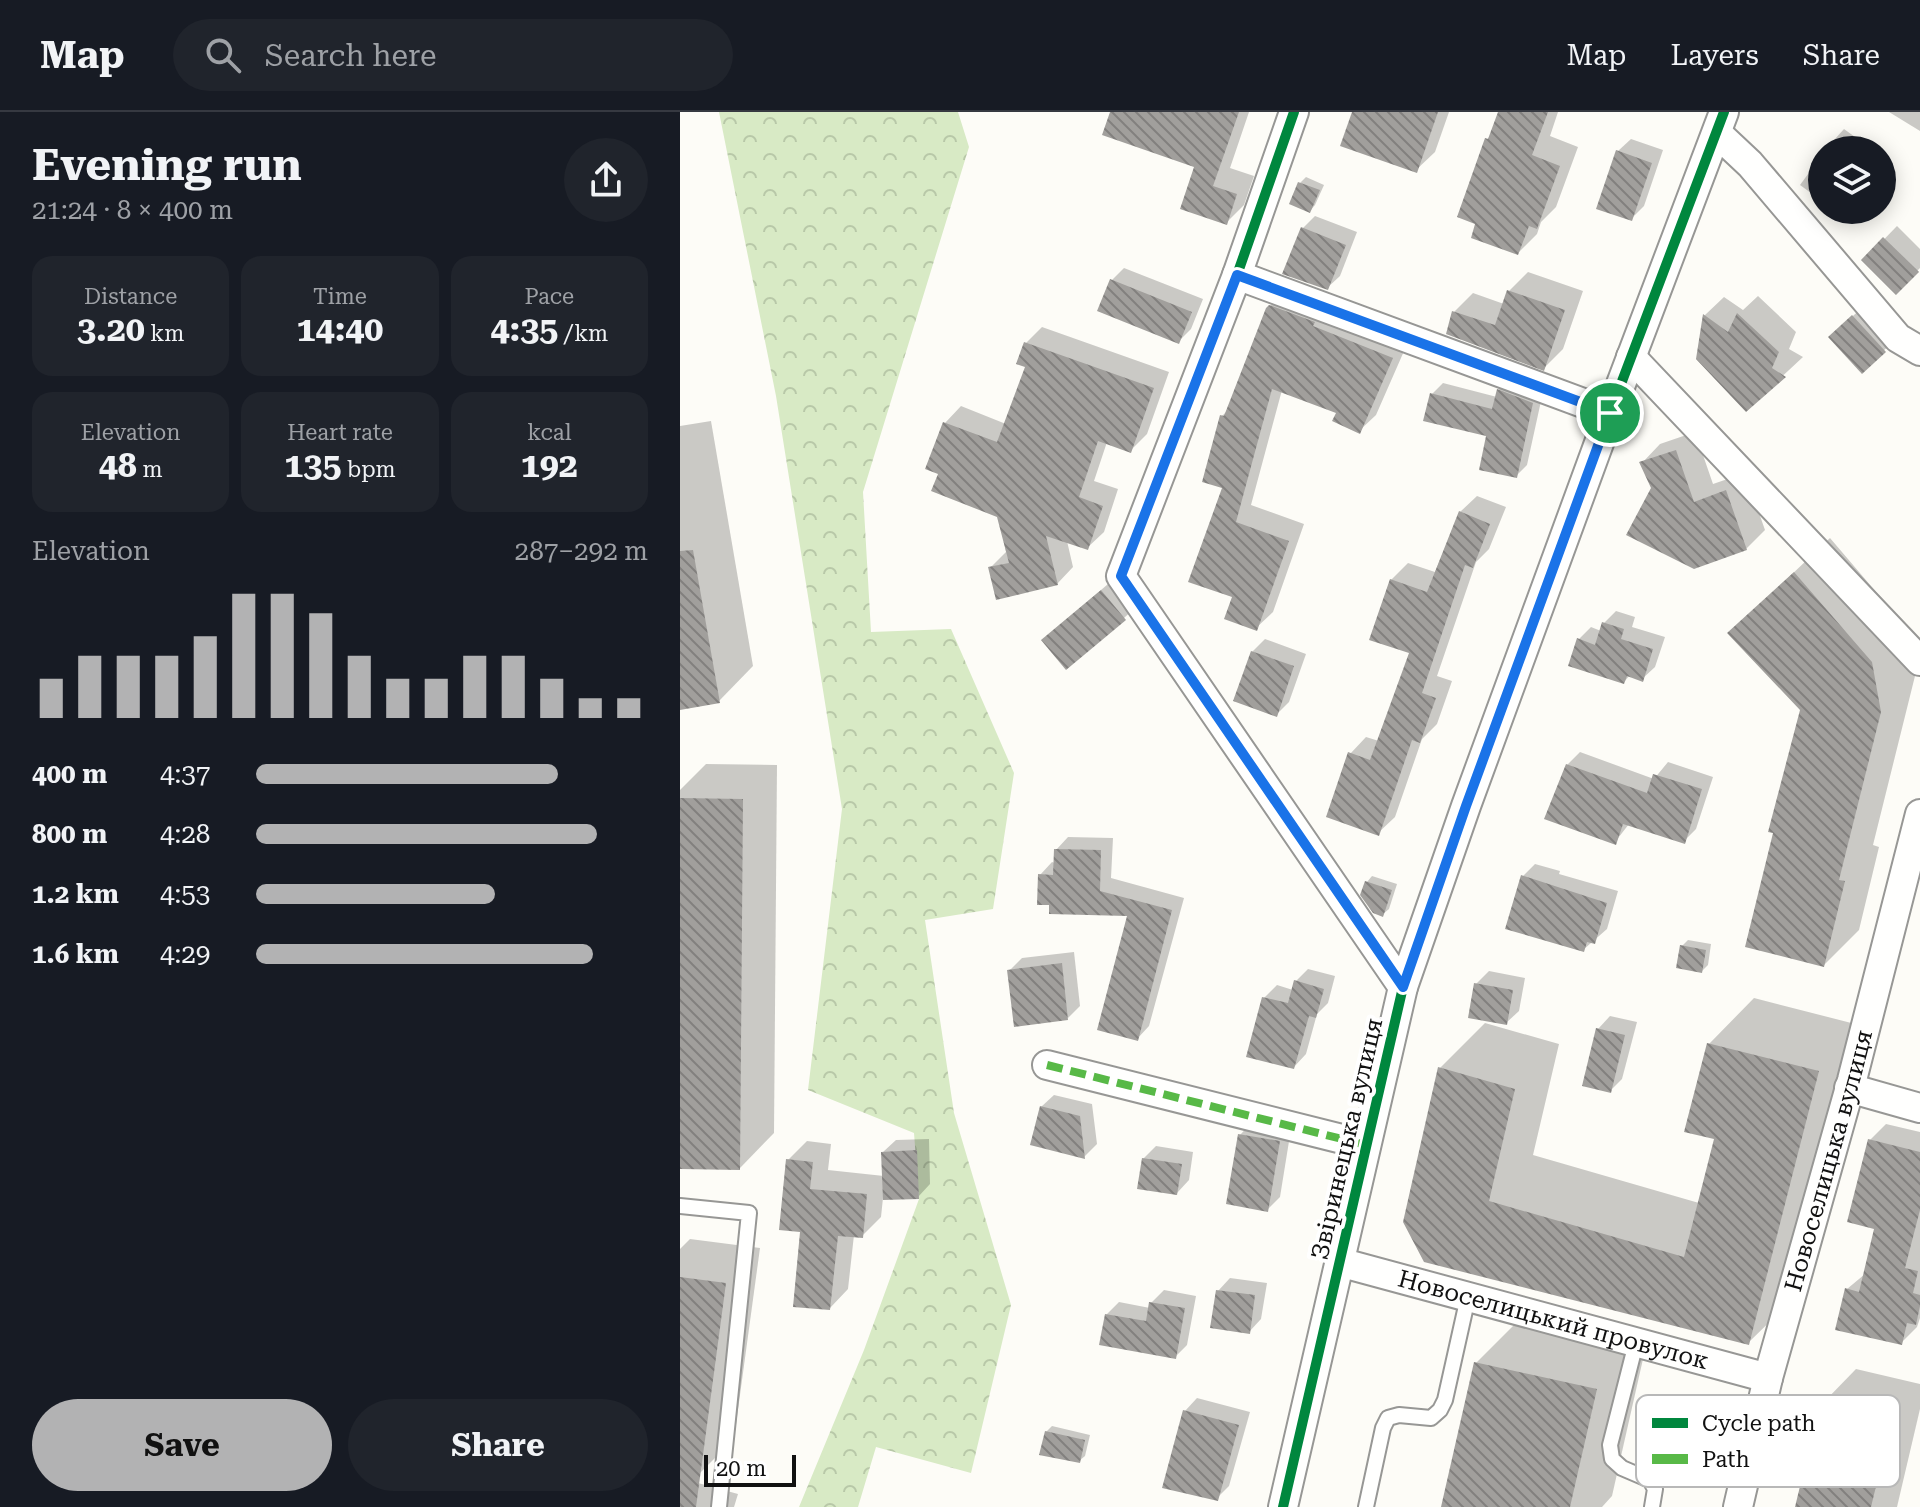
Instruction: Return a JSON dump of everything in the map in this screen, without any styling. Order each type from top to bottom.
[{"type":"street","points":[[1294,112],[1237,275],[1121,576],[1403,987]]},
{"type":"street","points":[[1721,122],[1750,164],[1898,338],[1920,351]]},
{"type":"street","name":"Звіринецька вулиця","points":[[1283,1507],[1403,987],[1610,413],[1721,122]]},
{"type":"street","points":[[1237,275],[1610,413]]},
{"type":"street","points":[[1631,357],[1920,661]]},
{"type":"street","name":"Новоселицька вулиця","points":[[1764,1395],[1849,1088],[1920,814]]},
{"type":"street","points":[[1047,1065],[1366,1145]]},
{"type":"street","points":[[1849,1088],[1920,1108]]},
{"type":"street","name":"Новоселицький провулок","points":[[1339,1262],[1768,1378]]},
{"type":"street","name":"Новоселицька вулиця","points":[[1738,1507],[1743,1487]]},
{"type":"lane","points":[[680,1206],[749,1213],[719,1507]]},
{"type":"lane","points":[[1366,1507],[1383,1428],[1388,1418],[1399,1415],[1431,1418],[1445,1400],[1468,1297]]},
{"type":"lane","points":[[1636,1343],[1610,1445],[1612,1459],[1636,1474]]},
{"type":"lane","points":[[1652,1507],[1654,1487]]},
{"type":"green space","points":[[719,112],[958,112],[969,147],[863,492],[871,632],[951,629],[1014,773],[993,909],[925,920],[954,1113],[1011,1305],[971,1473],[876,1447],[858,1507],[799,1507],[864,1350],[919,1199],[914,1133],[808,1090],[842,809],[776,396]]},
{"type":"building","points":[[1110,112],[1239,112],[1213,186],[1237,194],[1227,225],[1180,209],[1194,167],[1102,135]]},
{"type":"building","points":[[1352,112],[1438,112],[1417,173],[1340,146]]},
{"type":"building","points":[[1498,112],[1548,112],[1532,155],[1560,166],[1537,229],[1529,226],[1518,255],[1471,238],[1475,224],[1457,217],[1485,138],[1488,139]]},
{"type":"building","points":[[1616,150],[1652,163],[1632,221],[1596,209]]},
{"type":"building","points":[[1298,182],[1320,190],[1310,213],[1289,204]]},
{"type":"building","points":[[1301,227],[1346,245],[1328,290],[1282,274]]},
{"type":"building","points":[[1883,237],[1919,272],[1896,295],[1861,260]]},
{"type":"building","points":[[1110,279],[1192,312],[1179,344],[1097,311]]},
{"type":"building","points":[[1507,290],[1565,310],[1544,371],[1446,334],[1452,311],[1495,325]]},
{"type":"building","points":[[1269,305],[1315,322],[1313,326],[1393,358],[1360,434],[1332,421],[1336,413],[1272,389],[1236,522],[1289,541],[1257,631],[1224,619],[1232,597],[1188,582],[1222,488],[1202,482],[1220,415],[1224,416]]},
{"type":"building","points":[[1737,313],[1779,352],[1772,368],[1786,377],[1746,412],[1696,359],[1703,314],[1728,332]]},
{"type":"building","points":[[1852,315],[1886,352],[1862,374],[1828,337]]},
{"type":"building","points":[[1024,342],[1154,388],[1131,453],[1098,441],[1079,497],[1103,506],[1088,550],[1046,536],[1058,585],[996,600],[988,567],[1009,563],[997,517],[931,491],[938,474],[925,469],[943,422],[997,442],[1025,367],[1016,364]]},
{"type":"building","points":[[1497,389],[1533,403],[1517,478],[1479,470],[1486,436],[1423,421],[1430,393],[1492,409]]},
{"type":"building","points":[[1676,450],[1694,502],[1726,490],[1747,550],[1694,569],[1626,535],[1651,488],[1639,462]]},
{"type":"building","points":[[1459,511],[1490,524],[1473,568],[1465,565],[1422,693],[1436,698],[1420,743],[1412,740],[1379,836],[1326,817],[1348,752],[1370,760],[1409,653],[1369,640],[1390,579],[1427,592]]},
{"type":"building","points":[[693,550],[720,703],[680,710],[680,551]]},
{"type":"building","points":[[1794,572],[1872,662],[1881,712],[1839,880],[1845,881],[1824,967],[1745,947],[1773,833],[1768,832],[1800,710],[1727,633]]},
{"type":"building","points":[[1101,590],[1126,620],[1066,670],[1041,640]]},
{"type":"building","points":[[1602,622],[1624,629],[1621,639],[1653,649],[1643,682],[1627,676],[1624,684],[1568,666],[1577,638],[1595,645]]},
{"type":"building","points":[[1251,651],[1294,666],[1277,717],[1233,701]]},
{"type":"building","points":[[1566,764],[1647,793],[1653,774],[1702,789],[1685,844],[1623,824],[1616,845],[1544,819]]},
{"type":"building","points":[[680,798],[743,799],[740,1170],[680,1169]]},
{"type":"building","points":[[1054,849],[1101,850],[1100,891],[1172,910],[1138,1041],[1097,1030],[1127,916],[1049,914],[1049,905],[1037,905],[1038,874],[1053,875]]},
{"type":"building","points":[[1521,875],[1607,903],[1595,944],[1587,942],[1584,952],[1505,929]]},
{"type":"building","points":[[1365,881],[1392,890],[1383,917],[1373,913],[1360,895]]},
{"type":"building","points":[[1680,945],[1706,950],[1702,973],[1676,968]]},
{"type":"building","points":[[1062,963],[1068,1020],[1014,1027],[1007,970]]},
{"type":"building","points":[[1294,980],[1324,989],[1316,1018],[1309,1016],[1294,1069],[1246,1057],[1262,997],[1288,1003]]},
{"type":"building","points":[[1474,983],[1513,990],[1507,1025],[1468,1018]]},
{"type":"building","points":[[1596,1028],[1625,1035],[1611,1093],[1582,1086]]},
{"type":"building","points":[[1707,1043],[1819,1071],[1749,1345],[1424,1262],[1403,1222],[1438,1067],[1515,1089],[1489,1201],[1684,1257],[1714,1139],[1684,1132]]},
{"type":"building","points":[[1040,1106],[1080,1116],[1085,1159],[1030,1145]]},
{"type":"building","points":[[1238,1134],[1280,1141],[1268,1212],[1226,1204]]},
{"type":"building","points":[[1868,1139],[1920,1152],[1920,1210],[1905,1268],[1918,1271],[1913,1293],[1920,1295],[1920,1306],[1916,1325],[1907,1323],[1902,1345],[1835,1330],[1845,1288],[1859,1292],[1874,1229],[1847,1222]]},
{"type":"building","points":[[917,1150],[919,1199],[883,1200],[881,1152]]},
{"type":"building","points":[[1142,1158],[1182,1164],[1177,1195],[1137,1189]]},
{"type":"building","points":[[786,1159],[813,1162],[810,1189],[867,1194],[863,1238],[838,1236],[830,1310],[793,1307],[800,1232],[779,1230]]},
{"type":"building","points":[[680,1277],[726,1283],[696,1507],[680,1507]]},
{"type":"building","points":[[1216,1290],[1255,1295],[1250,1334],[1210,1328]]},
{"type":"building","points":[[1149,1302],[1185,1308],[1176,1359],[1099,1345],[1105,1314],[1146,1321]]},
{"type":"building","points":[[1474,1362],[1597,1389],[1570,1507],[1441,1507]]},
{"type":"building","points":[[1183,1410],[1239,1425],[1218,1501],[1162,1488]]},
{"type":"building","points":[[1045,1431],[1085,1440],[1080,1463],[1039,1455]]},
{"type":"building","points":[[1800,1487],[1876,1487],[1871,1507],[1795,1507]]},
{"type":"marked path","points":[[1047,1065],[1366,1145]]},
{"type":"cycle path","points":[[1294,112],[1237,275],[1121,576],[1403,987]]},
{"type":"cycle path","points":[[1283,1507],[1403,987],[1610,413],[1724,112]]},
{"type":"route","points":[[1237,275],[1610,413],[1466,806],[1403,987],[1121,576],[1237,275]]}]
